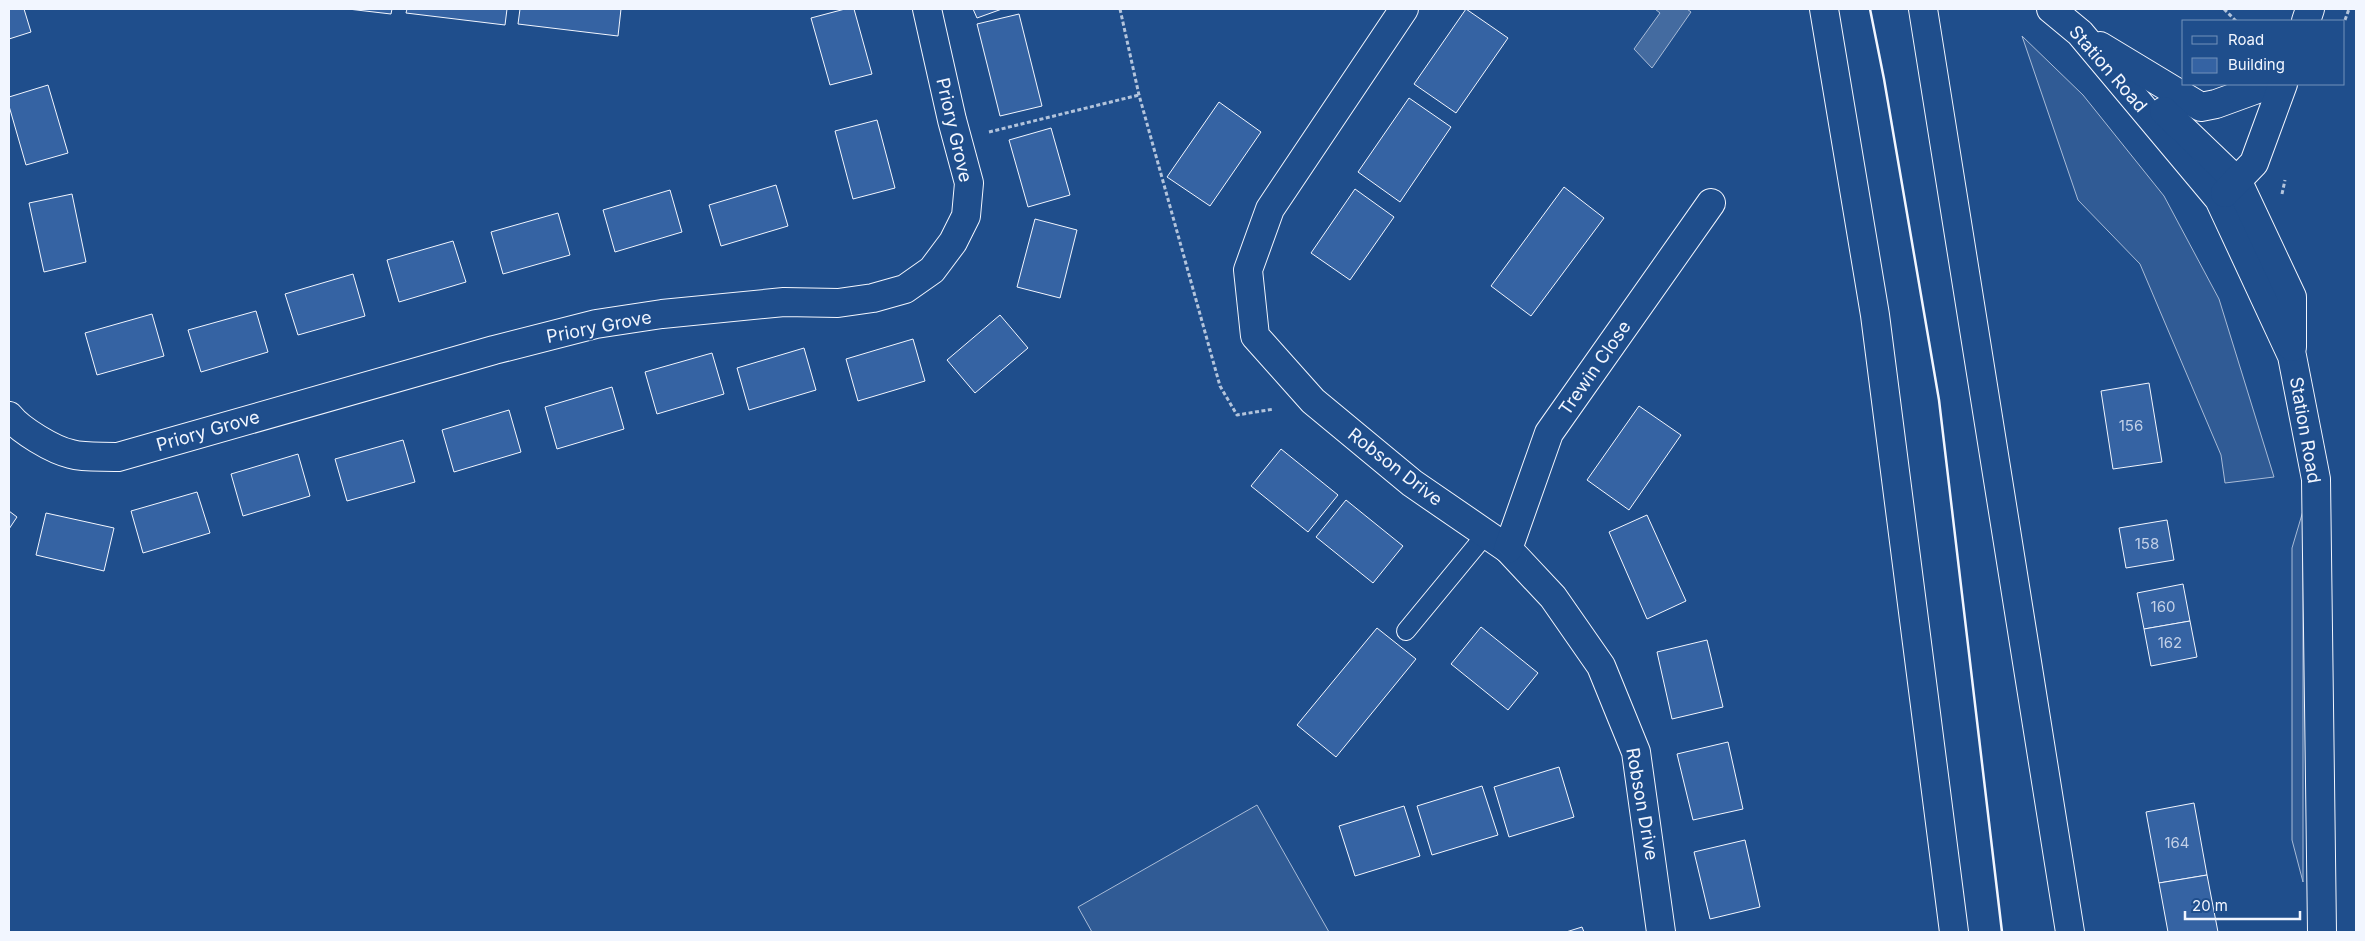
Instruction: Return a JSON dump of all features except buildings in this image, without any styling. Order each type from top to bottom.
[{"type":"main road","name":"Priory Grove","points":[[9,416],[15,423],[40,440],[71,454],[118,457],[494,350],[596,324],[662,314],[784,302],[838,303],[873,298],[905,289],[932,270],[953,242],[966,216],[969,183],[957,140],[927,9]]},
{"type":"main road","name":"Robson Drive","points":[[1404,9],[1270,209],[1248,270],[1255,336],[1313,401],[1412,483],[1497,541],[1553,597],[1601,666],[1636,752],[1661,932]]},
{"type":"main road","points":[[1824,9],[1875,314],[1954,932]]},
{"type":"main road","points":[[1923,9],[2070,932]]},
{"type":"main road","name":"Station Road","points":[[2051,9],[2080,33],[2228,190],[2292,356],[2316,479],[2318,777],[2322,932]]},
{"type":"main road","points":[[2080,33],[2201,107],[2216,104],[2268,85]]},
{"type":"main road","points":[[2228,190],[2254,163],[2283,85]]},
{"type":"main road","name":"Trewin Close","points":[[1497,541],[1549,433],[1711,203]]},
{"type":"lane","points":[[1406,631],[1497,541]]},
{"type":"path","points":[[1120,9],[1139,95],[1220,386],[1237,415],[1313,401]]},
{"type":"path","points":[[2224,9],[2235,20]]},
{"type":"path","points":[[957,140],[1139,95]]},
{"type":"shaded area","points":[[1655,9],[1687,9],[1691,12],[1652,68],[1634,49],[1660,13]]},
{"type":"shaded area","points":[[2022,36],[2083,95],[2164,196],[2219,299],[2274,477],[2225,483],[2221,455],[2140,264],[2078,200]]},
{"type":"shaded area","points":[[2303,511],[2303,882],[2292,840],[2292,548]]},
{"type":"shaded area","points":[[1257,805],[1329,932],[1092,932],[1078,907]]},
{"type":"wall","points":[[1870,9],[1884,79],[1939,400],[2002,932]]}]
